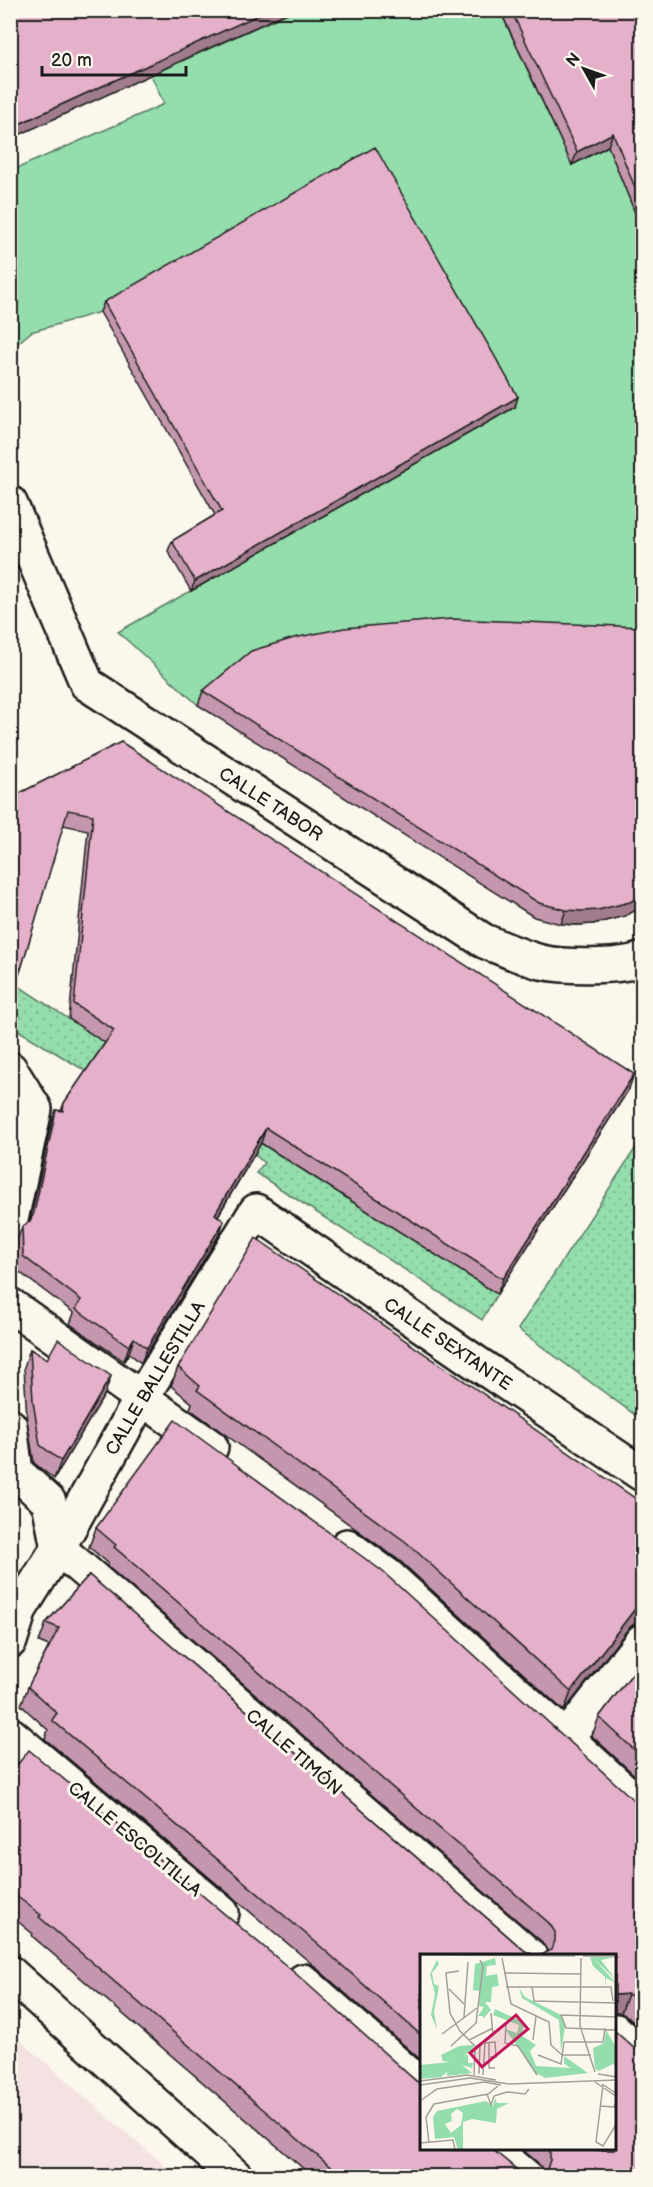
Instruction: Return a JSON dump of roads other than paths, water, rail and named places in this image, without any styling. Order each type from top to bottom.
[{"type":"street","name":"CALLE TABOR","points":[[10,503],[87,684],[483,941],[542,962],[596,966],[633,963],[642,959]]},
{"type":"street","points":[[10,1069],[35,1109],[10,1224]]},
{"type":"street","name":"CALLE BALLESTILLA","points":[[10,1641],[20,1609],[58,1548],[142,1397],[256,1211]]},
{"type":"street","name":"CALLE SEXTANTE","points":[[256,1211],[642,1474]]},
{"type":"street","points":[[10,1305],[236,1466]]},
{"type":"street","points":[[10,1426],[13,1472],[49,1502],[58,1548]]},
{"type":"street","points":[[321,1527],[387,1575],[642,1807]]},
{"type":"street","name":"CALLE TIMÓN","points":[[58,1548],[528,1954]]},
{"type":"street","points":[[567,1737],[642,1641]]},
{"type":"street","name":"CALLE ESCOLTILLA","points":[[10,1734],[246,1933]]},
{"type":"street","points":[[282,1963],[420,2084]]},
{"type":"street","points":[[10,1973],[235,2176]]},
{"type":"street","points":[[617,2033],[642,2055]]},
{"type":"street","points":[[495,2151],[525,2176]]}]
